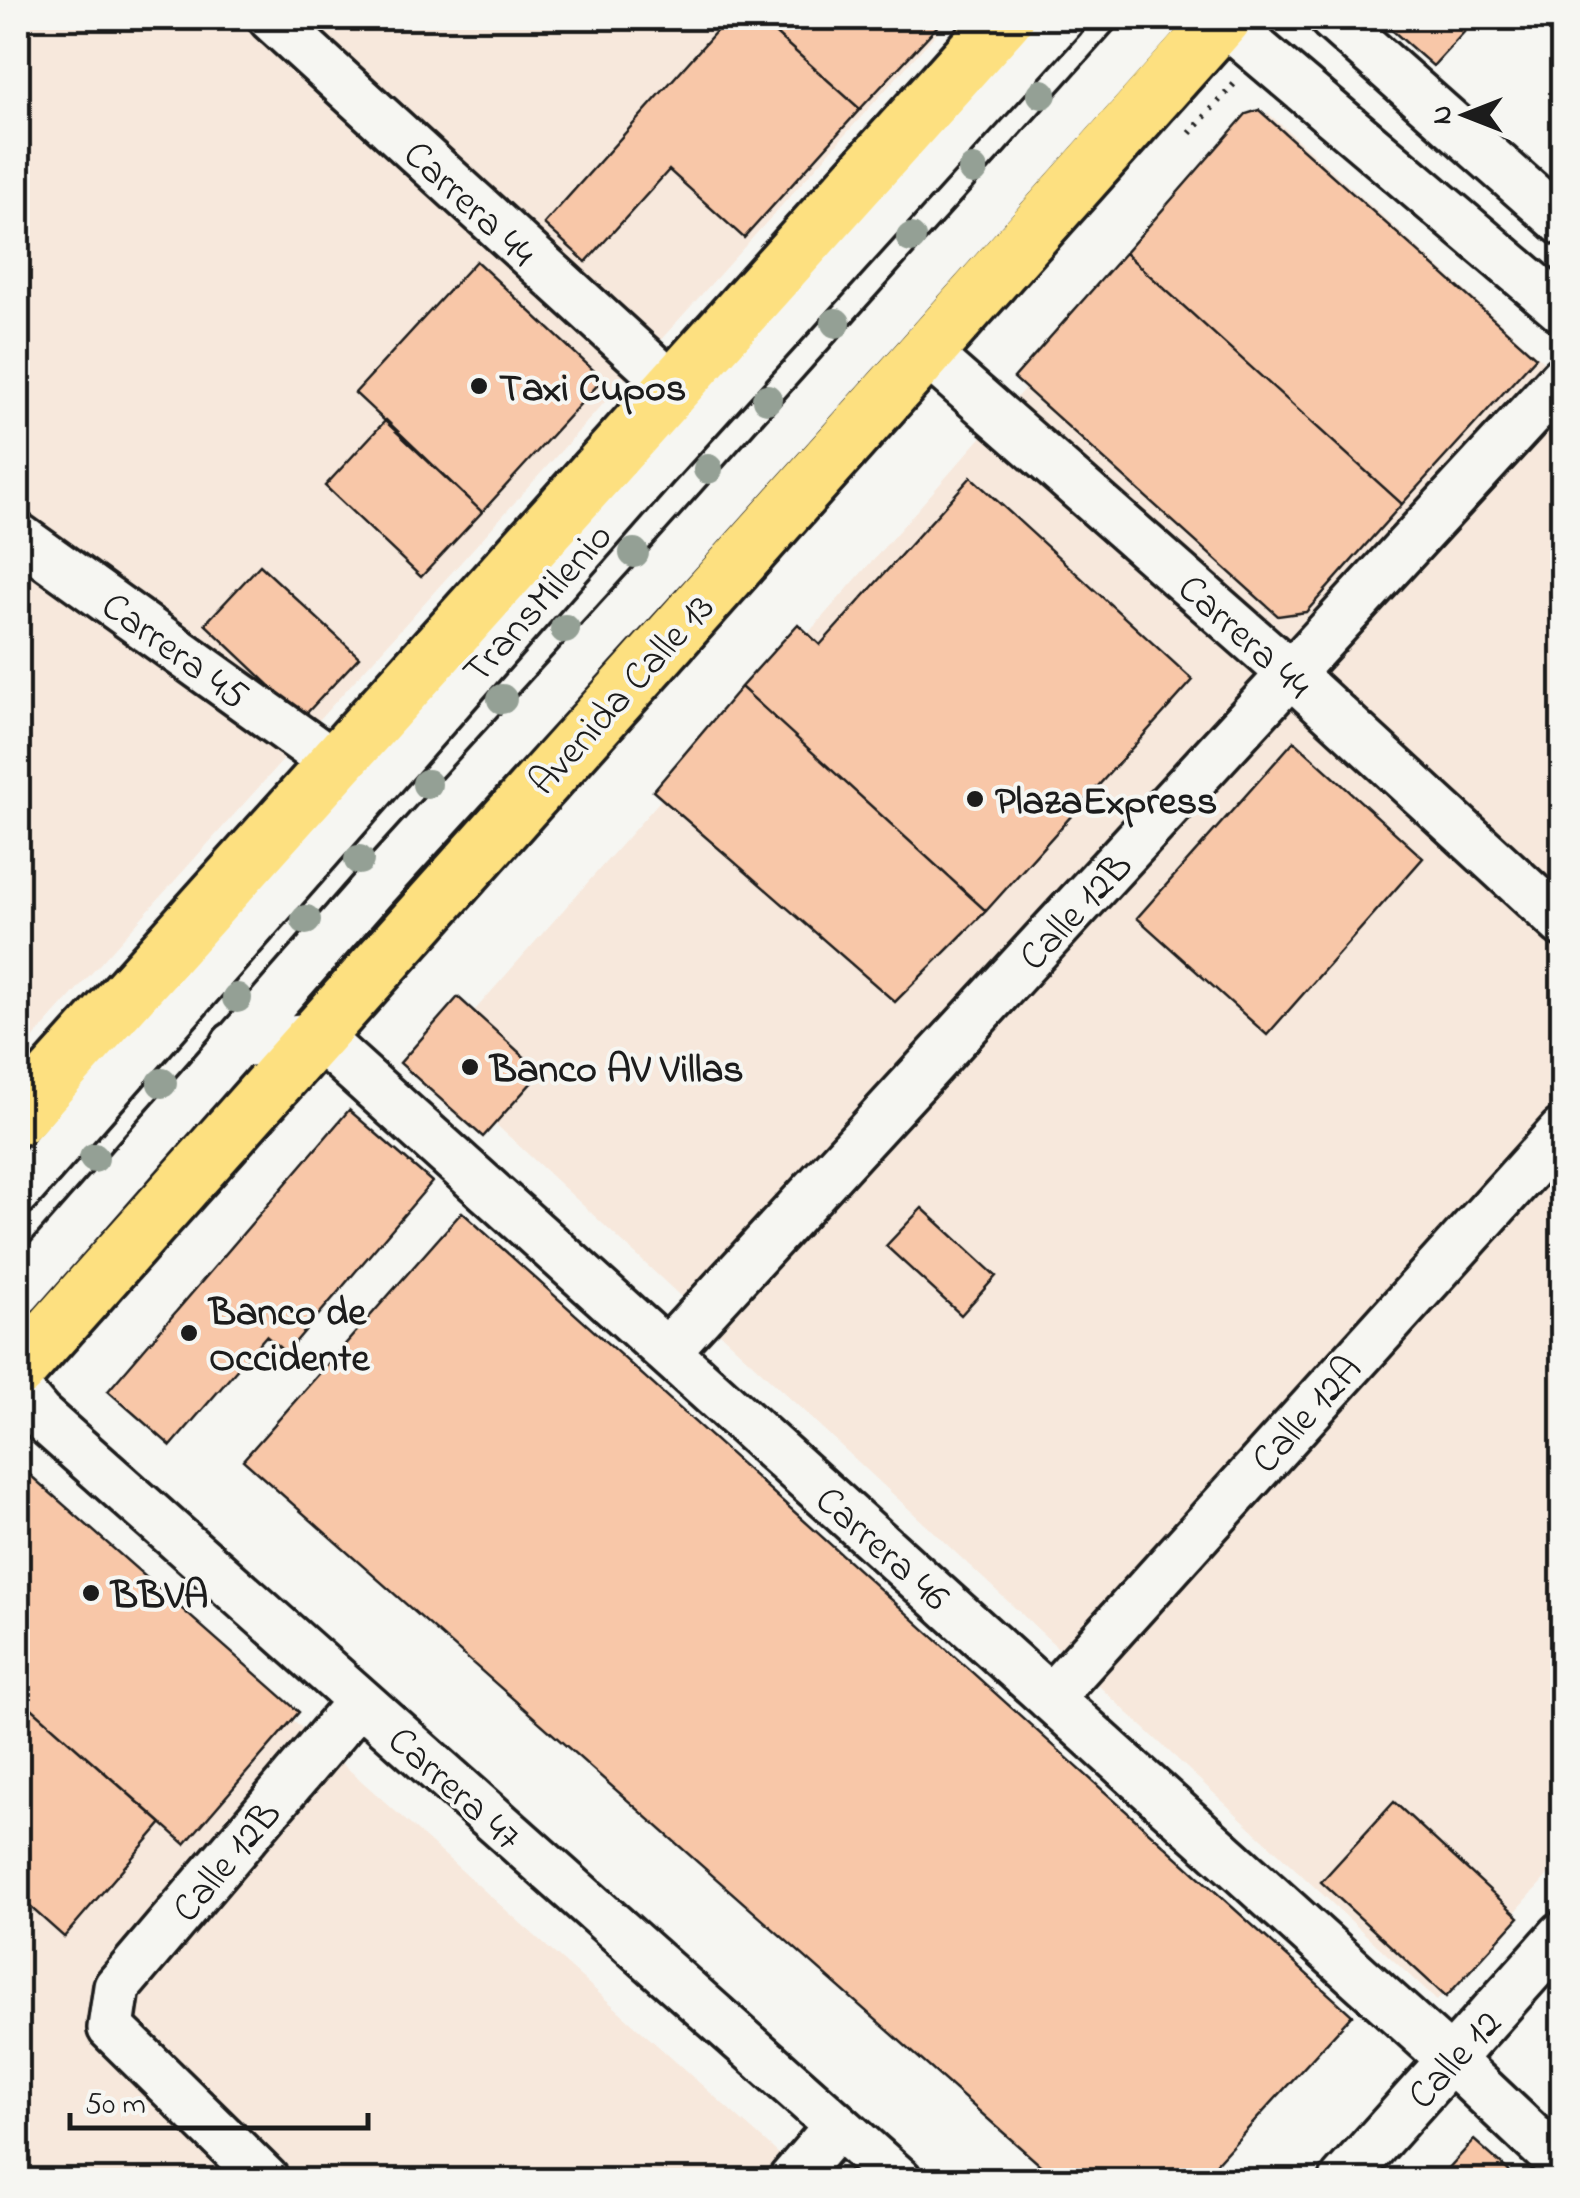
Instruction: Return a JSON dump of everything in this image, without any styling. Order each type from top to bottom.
[{"type":"main road","points":[[18,1116],[1005,18]]},
{"type":"main road","name":"Avenida Calle 13","points":[[18,1370],[1222,18]]},
{"type":"street","name":"Carrera 44","points":[[271,18],[673,386]]},
{"type":"street","name":"TransMilenio","points":[[18,1192],[642,482],[1062,18]]},
{"type":"street","name":"TransMilenio","points":[[18,1294],[234,1046],[1157,18]]},
{"type":"street","points":[[1222,18],[1562,309]]},
{"type":"street","points":[[1332,18],[1562,222]]},
{"type":"street","name":"Carrera 44","points":[[924,351],[1291,674],[1562,923]]},
{"type":"street","name":"Calle 12B","points":[[666,1351],[1562,379]]},
{"type":"street","name":"Carrera 45","points":[[18,536],[334,763]]},
{"type":"street","points":[[234,1046],[316,1035]]},
{"type":"street","name":"Carrera 46","points":[[316,1035],[1451,2060],[1562,2165]]},
{"type":"street","name":"Calle 12A","points":[[1050,1698],[1562,1130]]},
{"type":"street","name":"Carrera 47","points":[[18,1390],[39,1415],[898,2180]]},
{"type":"street","name":"Calle 12B","points":[[266,2180],[111,2028],[117,1987],[360,1701]]},
{"type":"street","name":"Calle 12","points":[[1342,2180],[1562,1936]]},
{"type":"street","points":[[791,2180],[837,2126]]},
{"type":"shaded area","points":[[18,18],[950,18],[18,1055]]},
{"type":"shaded area","points":[[1268,113],[1562,378],[1562,1859],[1437,2001],[429,1062]]},
{"type":"shaded area","points":[[18,1474],[808,2180],[18,2180]]},
{"type":"building","points":[[728,18],[758,18],[860,109],[744,238],[669,170],[586,262],[544,224]]},
{"type":"building","points":[[758,18],[945,18],[860,109]]},
{"type":"building","points":[[1378,18],[1477,18],[1433,66]]},
{"type":"building","points":[[1259,110],[1536,357],[1402,504],[1125,253],[1246,114]]},
{"type":"building","points":[[1125,253],[1402,504],[1306,612],[1278,616],[1014,378]]},
{"type":"building","name":"Taxi Cupos","points":[[476,261],[603,379],[482,512],[355,393]]},
{"type":"building","points":[[386,420],[482,512],[421,577],[325,486]]},
{"type":"building","name":"PlazaExpress","points":[[971,477],[1193,680],[986,911],[741,687],[798,624],[820,645]]},
{"type":"building","points":[[260,565],[359,657],[303,717],[205,624]]},
{"type":"building","points":[[741,687],[986,911],[895,1002],[653,791]]},
{"type":"building","points":[[1294,741],[1423,858],[1267,1035],[1137,918]]},
{"type":"building","name":"Banco AV Villas","points":[[458,997],[541,1072],[483,1137],[400,1063]]},
{"type":"building","points":[[349,1110],[432,1182],[286,1353],[266,1336],[171,1446],[108,1391]]},
{"type":"building","points":[[922,1208],[996,1276],[961,1315],[886,1246]]},
{"type":"building","points":[[462,1212],[1352,2015],[1201,2180],[1057,2180],[243,1460]]},
{"type":"building","name":"BBVA","points":[[30,1475],[299,1712],[185,1844],[18,1696],[18,1490]]},
{"type":"building","points":[[18,1696],[162,1823],[64,1937],[18,1896]]},
{"type":"building","points":[[1394,1802],[1519,1917],[1446,1997],[1321,1882]]},
{"type":"building","points":[[1474,2140],[1519,2180],[1438,2180]]},
{"type":"place","name":"Taxi Cupos","points":[[479,386]]},
{"type":"place","name":"PlazaExpress","points":[[975,799]]},
{"type":"place","name":"Banco AV Villas","points":[[470,1067]]},
{"type":"place","name":"Banco de Occidente","points":[[189,1333]]},
{"type":"place","name":"BBVA","points":[[91,1593]]}]
